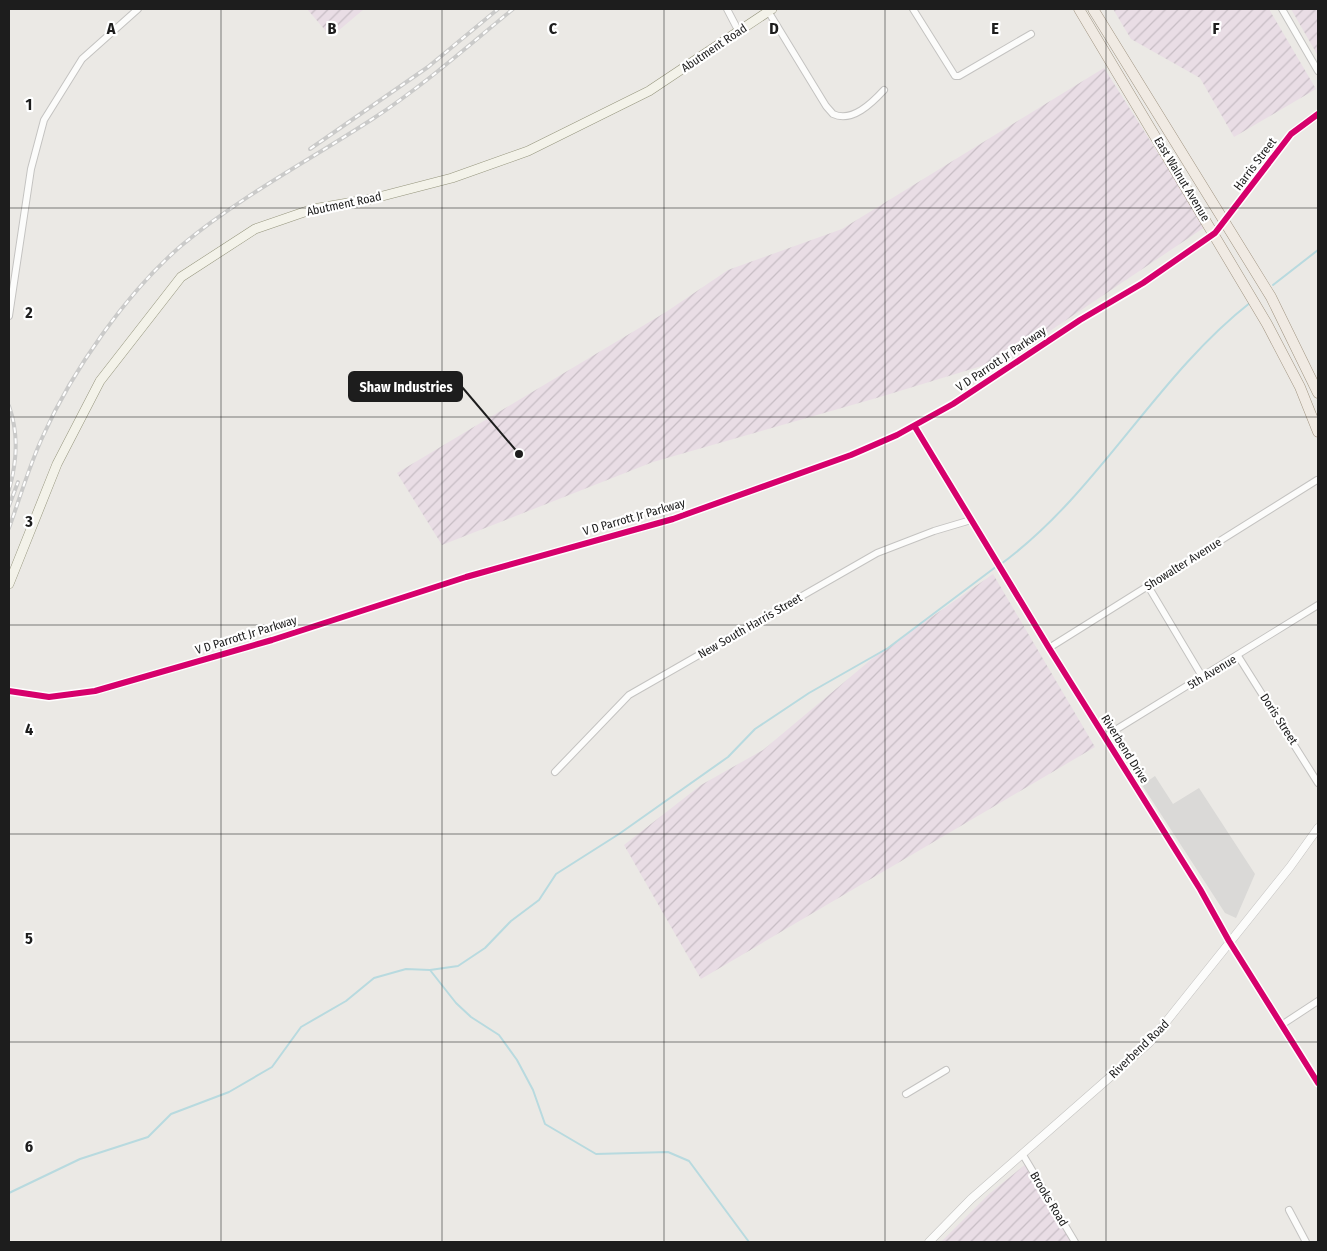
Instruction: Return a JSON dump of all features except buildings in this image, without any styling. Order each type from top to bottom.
[{"type":"main road","name":"East Walnut Avenue","points":[[1079,9],[1268,324],[1300,387],[1318,432]]},
{"type":"main road","name":"East Walnut Avenue","points":[[1093,9],[1271,297],[1318,393]]},
{"type":"main road","name":"Abutment Road","points":[[9,584],[57,464],[100,380],[182,277],[255,229],[312,209],[371,199],[452,178],[528,151],[649,91],[770,10]]},
{"type":"street","points":[[727,9],[739,32]]},
{"type":"street","points":[[913,9],[955,76],[959,76],[1030,34]]},
{"type":"street","points":[[1282,9],[1318,71]]},
{"type":"street","points":[[9,316],[31,169],[44,120],[82,59],[135,10]]},
{"type":"street","points":[[770,10],[826,106],[833,114],[844,117],[849,116],[873,102],[884,90]]},
{"type":"street","name":"Harris Street","points":[[1215,234],[1292,134],[1318,114]]},
{"type":"street","name":"V D Parrott Jr Parkway","points":[[9,691],[49,696],[95,691],[139,679],[272,640],[466,577],[674,519],[852,455],[914,427],[953,404],[1080,320],[1143,283],[1215,234]]},
{"type":"street","name":"Riverbend Drive","points":[[914,427],[1104,737],[1198,884],[1229,941],[1283,1024],[1318,1083]]},
{"type":"street","name":"Showalter Avenue","points":[[1049,648],[1317,480]]},
{"type":"street","name":"New South Harris Street","points":[[555,772],[629,695],[877,553],[934,531],[970,520]]},
{"type":"street","points":[[1148,586],[1203,678]]},
{"type":"street","name":"5th Avenue","points":[[1104,737],[1203,678],[1318,605]]},
{"type":"street","name":"Doris Street","points":[[1238,656],[1318,783]]},
{"type":"street","name":"Riverbend Road","points":[[929,1242],[971,1199],[1024,1155],[1150,1042],[1229,941],[1290,868],[1318,828]]},
{"type":"street","points":[[1283,1024],[1318,1001]]},
{"type":"street","points":[[906,1094],[946,1070]]},
{"type":"street","name":"Brooks Road","points":[[1024,1155],[1075,1242]]},
{"type":"street","points":[[1289,1210],[1306,1242]]},
{"type":"shaded area","points":[[307,9],[364,9],[331,37]]},
{"type":"shaded area","points":[[1113,9],[1269,9],[1316,89],[1234,137],[1200,78],[1131,39]]},
{"type":"shaded area","points":[[1291,9],[1318,9],[1318,56]]},
{"type":"shaded area","points":[[1104,68],[1205,227],[1011,357],[880,397],[653,462],[442,545],[397,473],[666,312],[728,270],[842,229]]},
{"type":"shaded area","points":[[993,574],[1095,747],[701,979],[624,845],[701,785],[763,750],[873,658]]},
{"type":"shaded area","points":[[1155,776],[1173,804],[1199,788],[1255,874],[1236,918],[1225,913],[1142,785]]},
{"type":"shaded area","points":[[1026,1164],[1073,1242],[941,1242],[989,1194]]},
{"type":"waterway","points":[[1273,285],[1318,250]]},
{"type":"waterway","points":[[1001,564],[1036,535],[1068,503],[1185,364],[1251,302]]},
{"type":"waterway","points":[[9,1193],[80,1159],[148,1137],[171,1114],[229,1092],[272,1067],[301,1027],[346,1001],[374,978],[406,969],[430,970],[458,966],[485,948],[511,921],[539,900],[556,874],[619,834],[728,757],[755,729],[809,693],[888,648],[997,566]]},
{"type":"waterway","points":[[430,970],[456,1003],[471,1017],[499,1035],[517,1060],[533,1090],[545,1124],[596,1154],[668,1152],[689,1161],[749,1242]]},
{"type":"railway","points":[[310,149],[428,67],[498,9]]},
{"type":"railway","points":[[9,528],[38,447],[69,385],[121,309],[161,264],[182,245],[228,210],[350,134],[410,93],[513,9]]},
{"type":"railway","points":[[9,406],[16,438],[14,469],[9,490]]},
{"type":"railway","points":[[9,506],[18,482]]},
{"type":"cycle path","points":[[9,691],[49,697],[95,691],[272,640],[466,577],[673,519],[851,455],[897,435],[953,404],[1080,320],[1143,283],[1215,233],[1291,134],[1318,114]]},
{"type":"cycle path","points":[[915,427],[1049,648],[1200,889],[1229,941],[1318,1083]]},
{"type":"place","name":"Shaw Industries","points":[[519,454]]}]
